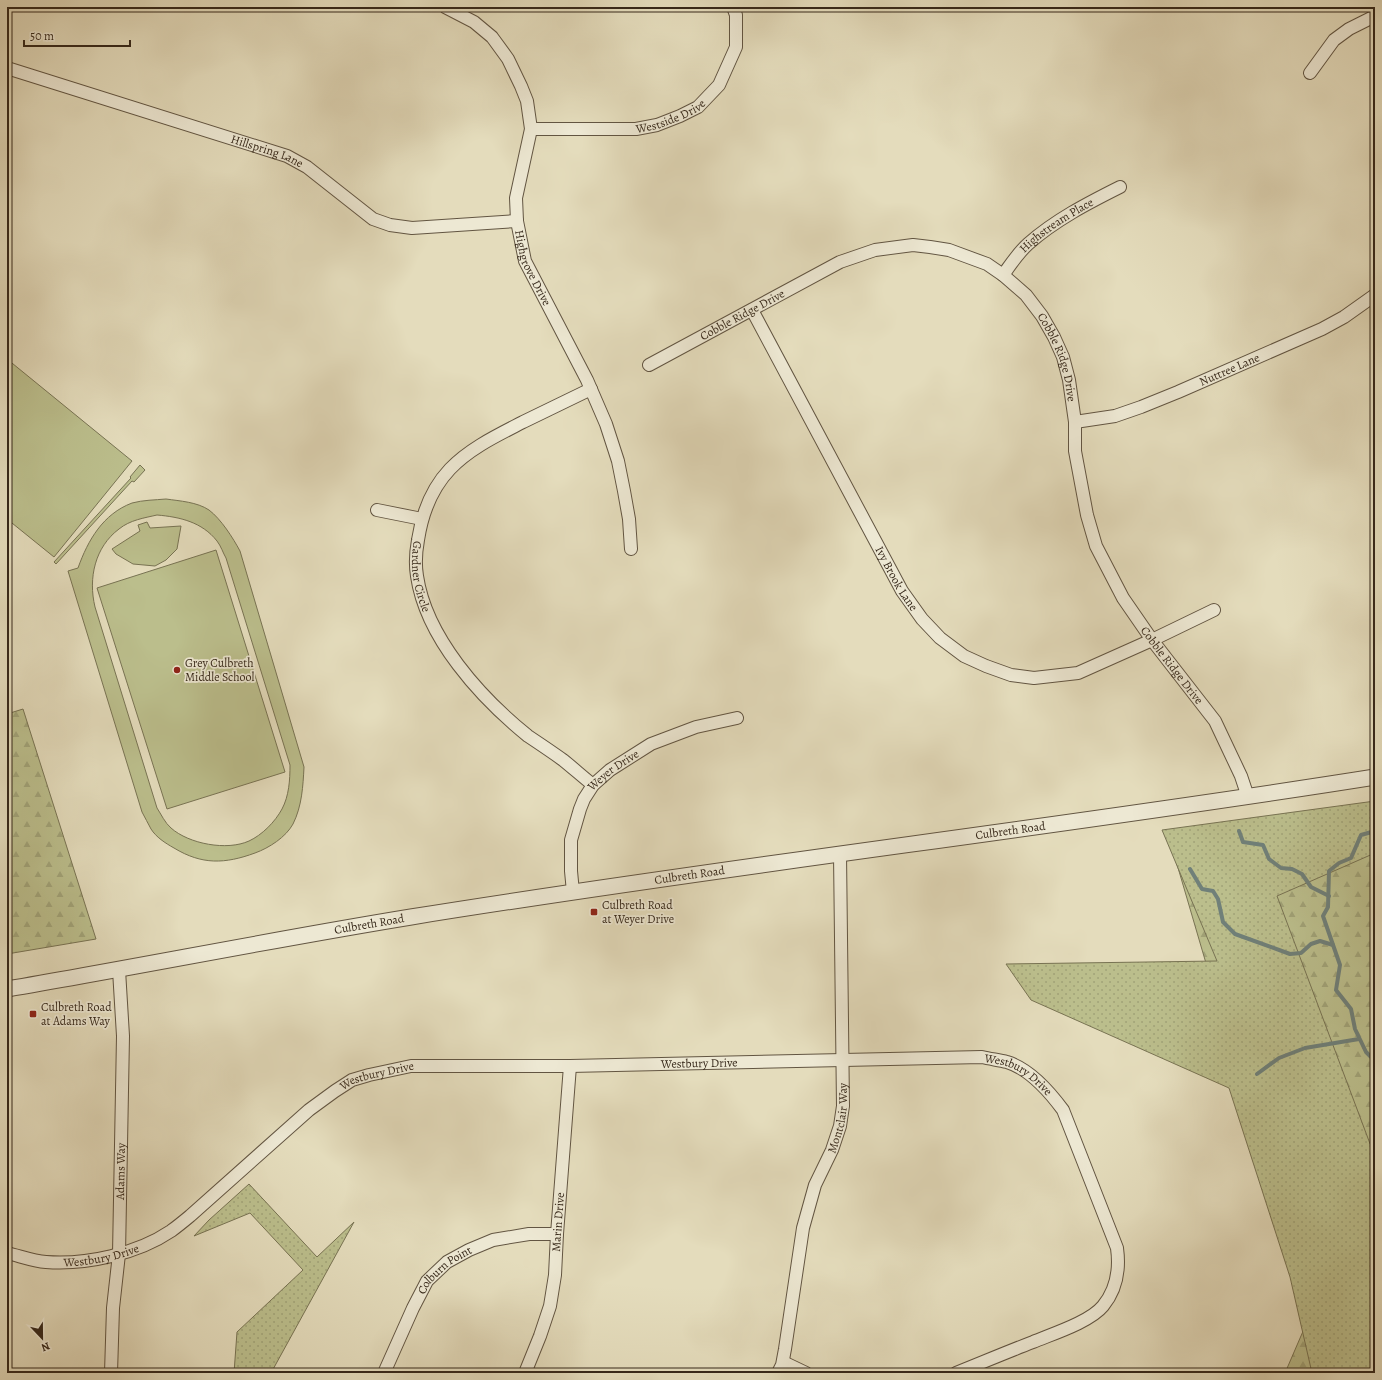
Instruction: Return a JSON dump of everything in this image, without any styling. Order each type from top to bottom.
[{"type":"street","name":"Highgrove Drive","points":[[445,7],[474,22],[492,37],[508,59],[527,101],[531,129],[516,198],[517,221],[525,261],[591,389],[606,424],[618,461],[629,519],[631,549]]},
{"type":"street","name":"Westside Drive","points":[[531,129],[636,129],[656,125],[698,107],[719,85],[736,47],[736,15],[733,7]]},
{"type":"street","points":[[1310,73],[1334,40],[1349,29],[1375,16]]},
{"type":"street","name":"Hillspring Lane","points":[[7,68],[287,156],[307,168],[374,219],[390,225],[412,228],[517,221]]},
{"type":"street","name":"Highstream Place","points":[[1003,275],[1018,254],[1045,231],[1086,205],[1120,187]]},
{"type":"street","name":"Cobble Ridge Drive","points":[[649,365],[840,262],[875,250],[892,247],[913,246],[949,250],[987,264],[1003,275],[1026,295],[1042,316],[1063,357],[1069,380],[1075,422],[1075,451],[1087,515],[1093,537],[1123,598],[1152,640],[1215,721],[1241,776],[1248,797]]},
{"type":"street","name":"Nuttree Lane","points":[[1075,422],[1116,416],[1178,392],[1322,329],[1344,317],[1375,295]]},
{"type":"street","name":"Ivy Brook Lane","points":[[752,310],[902,591],[922,619],[940,638],[964,656],[1011,675],[1034,678],[1078,673],[1214,610]]},
{"type":"street","name":"Gardner Circle","points":[[591,389],[489,440],[465,455],[449,469],[429,502],[422,519],[417,548],[417,576],[428,613],[446,647],[466,675],[490,701],[528,735],[593,785]]},
{"type":"street","points":[[377,510],[422,519]]},
{"type":"street","name":"Weyer Drive","points":[[573,892],[571,871],[572,840],[580,809],[584,799],[593,785],[610,770],[651,744],[696,727],[737,718]]},
{"type":"street","name":"Culbreth Road","points":[[7,989],[409,917],[573,892],[1248,797],[1375,777]]},
{"type":"street","name":"Montclair Way","points":[[778,1373],[783,1362],[803,1228],[815,1185],[832,1150],[840,1126],[842,1114],[843,1060],[840,854]]},
{"type":"street","name":"Adams Way","points":[[111,1373],[113,1308],[119,1254],[123,1036],[119,970]]},
{"type":"street","name":"Westbury Drive","points":[[7,1253],[44,1262],[63,1263],[93,1260],[119,1254],[146,1245],[171,1231],[309,1110],[335,1091],[352,1080],[411,1066],[570,1066],[982,1057],[1008,1062],[1029,1074],[1053,1096],[1063,1110],[1117,1248],[1118,1271],[1112,1294],[1102,1307],[1090,1316],[1070,1327],[956,1373]]},
{"type":"street","name":"Marin Drive","points":[[525,1373],[550,1306],[555,1275],[570,1066]]},
{"type":"street","name":"Colburn Point","points":[[384,1373],[413,1308],[427,1281],[447,1262],[469,1250],[493,1240],[530,1234],[557,1234]]},
{"type":"street","points":[[783,1362],[806,1373]]},
{"type":"green space","points":[[7,359],[132,461],[54,557],[7,519]]},
{"type":"green space","points":[[140,465],[145,470],[134,482],[132,481],[56,564],[54,562],[131,478],[130,477]]},
{"type":"green space","points":[[166,499],[188,502],[209,510],[222,524],[240,551],[304,767],[300,803],[296,817],[290,829],[277,842],[266,848],[244,857],[224,861],[204,860],[184,854],[167,844],[151,829],[142,812],[68,571],[78,568],[92,538],[105,521],[113,514],[132,503]],"holes":[[[157,515],[182,519],[205,529],[221,547],[226,558],[290,765],[288,793],[276,819],[259,835],[240,844],[219,846],[198,842],[179,834],[169,826],[163,818],[157,808],[95,607],[92,585],[95,564],[104,545],[111,536],[128,523]]]},
{"type":"green space","points":[[147,522],[150,528],[181,526],[177,549],[166,560],[155,566],[133,564],[116,554],[112,549],[140,531],[138,525]]},
{"type":"green space","points":[[216,550],[285,772],[167,809],[97,588]]},
{"type":"green space","points":[[23,709],[96,939],[7,954],[7,714]]},
{"type":"green space","points":[[1375,801],[1375,853],[1277,896],[1375,1157],[1375,1373],[1312,1373],[1290,1277],[1229,1088],[1031,1000],[1006,964],[1217,961],[1162,830]]},
{"type":"green space","points":[[1375,805],[1375,1373],[1285,1373],[1307,1322],[1242,1086],[1169,837]]},
{"type":"green space","points":[[249,1184],[317,1257],[354,1222],[271,1373],[234,1373],[237,1332],[303,1270],[250,1213],[194,1236],[209,1220]]},
{"type":"waterway","points":[[1239,831],[1243,842],[1263,845],[1269,859],[1281,868],[1292,869],[1302,874],[1311,887],[1329,896]]},
{"type":"waterway","points":[[1375,831],[1361,835],[1351,858],[1339,863],[1329,871],[1328,907],[1323,916],[1340,965],[1336,990],[1351,1009],[1355,1029],[1366,1052],[1375,1061]]},
{"type":"waterway","points":[[1190,869],[1202,889],[1213,891],[1218,899],[1223,922],[1235,934],[1290,954],[1301,953],[1311,944],[1320,941],[1333,945]]},
{"type":"waterway","points":[[1257,1074],[1279,1058],[1305,1048],[1359,1039]]},
{"type":"place","name":"Grey Culbreth Middle School","points":[[177,670]]},
{"type":"place","name":"Culbreth Road at Weyer Drive","points":[[594,912]]},
{"type":"place","name":"Culbreth Road at Adams Way","points":[[33,1014]]}]
